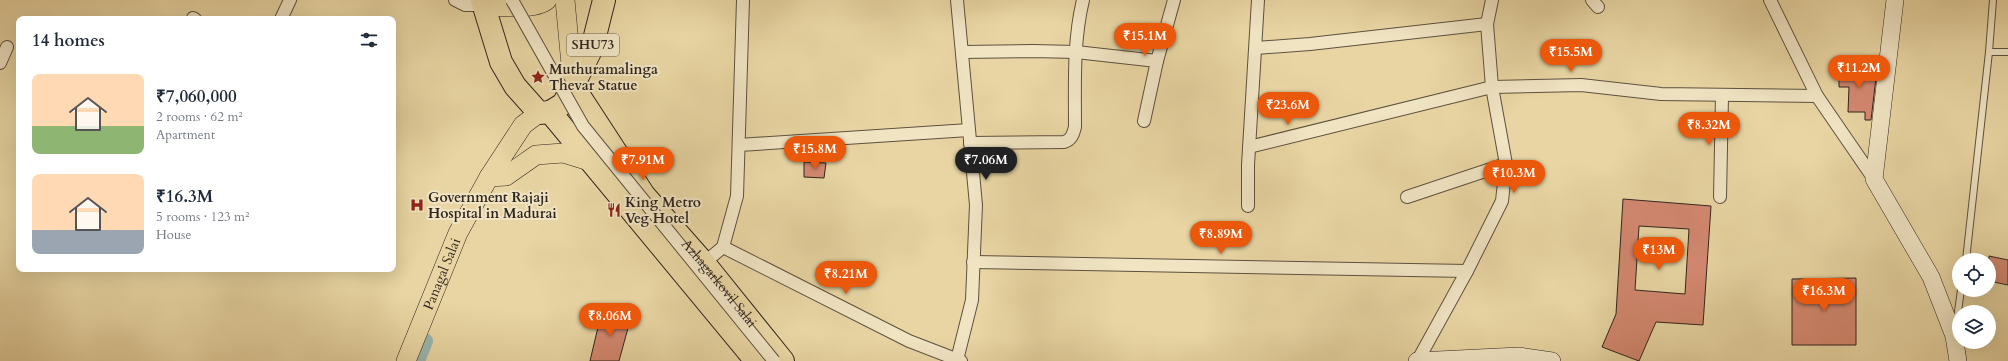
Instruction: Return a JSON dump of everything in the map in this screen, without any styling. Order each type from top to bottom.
[{"type":"highway","name":"SHU73","points":[[544,112],[563,104],[573,86],[592,48],[604,0]]},
{"type":"highway","name":"Azhagarkovil Salai","points":[[483,2],[501,62],[515,86],[544,112],[589,160],[756,361]]},
{"type":"highway","name":"Azhagarkovil Salai","points":[[573,86],[644,195],[704,263],[784,361]]},
{"type":"main road","points":[[483,2],[506,8],[537,4],[548,0]]},
{"type":"main road","points":[[565,0],[573,86]]},
{"type":"main road","points":[[1895,0],[1874,179],[1931,277],[1952,331]]},
{"type":"main road","name":"Panagal Salai","points":[[406,361],[458,233],[489,177],[523,125],[544,112]]},
{"type":"main road","points":[[489,177],[506,176],[536,155],[563,153],[589,160]]},
{"type":"main road","points":[[1956,349],[1958,361]]},
{"type":"main road","points":[[1418,361],[1519,356],[1552,361]]},
{"type":"street","points":[[282,16],[290,0]]},
{"type":"street","points":[[455,0],[465,5],[483,2]]},
{"type":"street","points":[[512,0],[583,126],[774,361]]},
{"type":"street","points":[[704,263],[723,247],[737,196],[743,0]]},
{"type":"street","points":[[723,247],[909,341],[959,360],[972,300],[976,205],[957,0]]},
{"type":"street","points":[[970,143],[1051,143],[1068,141],[1073,135],[1075,127],[1076,52],[1080,13],[1084,0]]},
{"type":"street","points":[[1144,121],[1157,61],[1174,0]]},
{"type":"street","points":[[1248,206],[1249,147],[1258,0]]},
{"type":"street","points":[[1418,361],[1467,271],[1502,201],[1506,164],[1492,87],[1487,24],[1492,0]]},
{"type":"street","points":[[1770,0],[1817,96],[1874,179]]},
{"type":"street","points":[[1256,48],[1310,44],[1487,24]]},
{"type":"street","points":[[0,63],[7,47]]},
{"type":"street","points":[[962,52],[1076,52],[1157,61]]},
{"type":"street","points":[[1249,147],[1492,87],[1581,85],[1661,94],[1722,96],[1817,96]]},
{"type":"street","points":[[1720,197],[1722,96]]},
{"type":"street","points":[[739,145],[969,130]]},
{"type":"street","points":[[1406,197],[1506,164]]},
{"type":"street","points":[[974,262],[1467,271]]},
{"type":"lane","points":[[1967,253],[1989,52],[1993,0]]},
{"type":"lane","points":[[1989,52],[2008,52]]},
{"type":"building","points":[[1839,68],[1877,69],[1871,120],[1865,120],[1865,112],[1848,112],[1849,87],[1839,87]]},
{"type":"building","points":[[804,162],[826,163],[824,178],[804,177]]},
{"type":"building","points":[[1623,199],[1711,206],[1703,325],[1656,322],[1639,361],[1602,347],[1616,314]],"holes":[[[1639,226],[1689,229],[1685,294],[1635,290]]]},
{"type":"building","points":[[1996,257],[2008,260],[2008,285],[1996,282]]},
{"type":"building","points":[[1856,278],[1856,345],[1792,345],[1792,279]]},
{"type":"building","points":[[602,310],[631,317],[619,361],[590,361]]},
{"type":"waterway","points":[[417,361],[425,341]]},
{"type":"place","name":"Muthuramalinga Thevar Statue","points":[[538,77]]},
{"type":"place","name":"Government Rajaji Hospital in Madurai","points":[[417,205]]},
{"type":"place","name":"King Metro Veg Hotel","points":[[614,210]]}]
